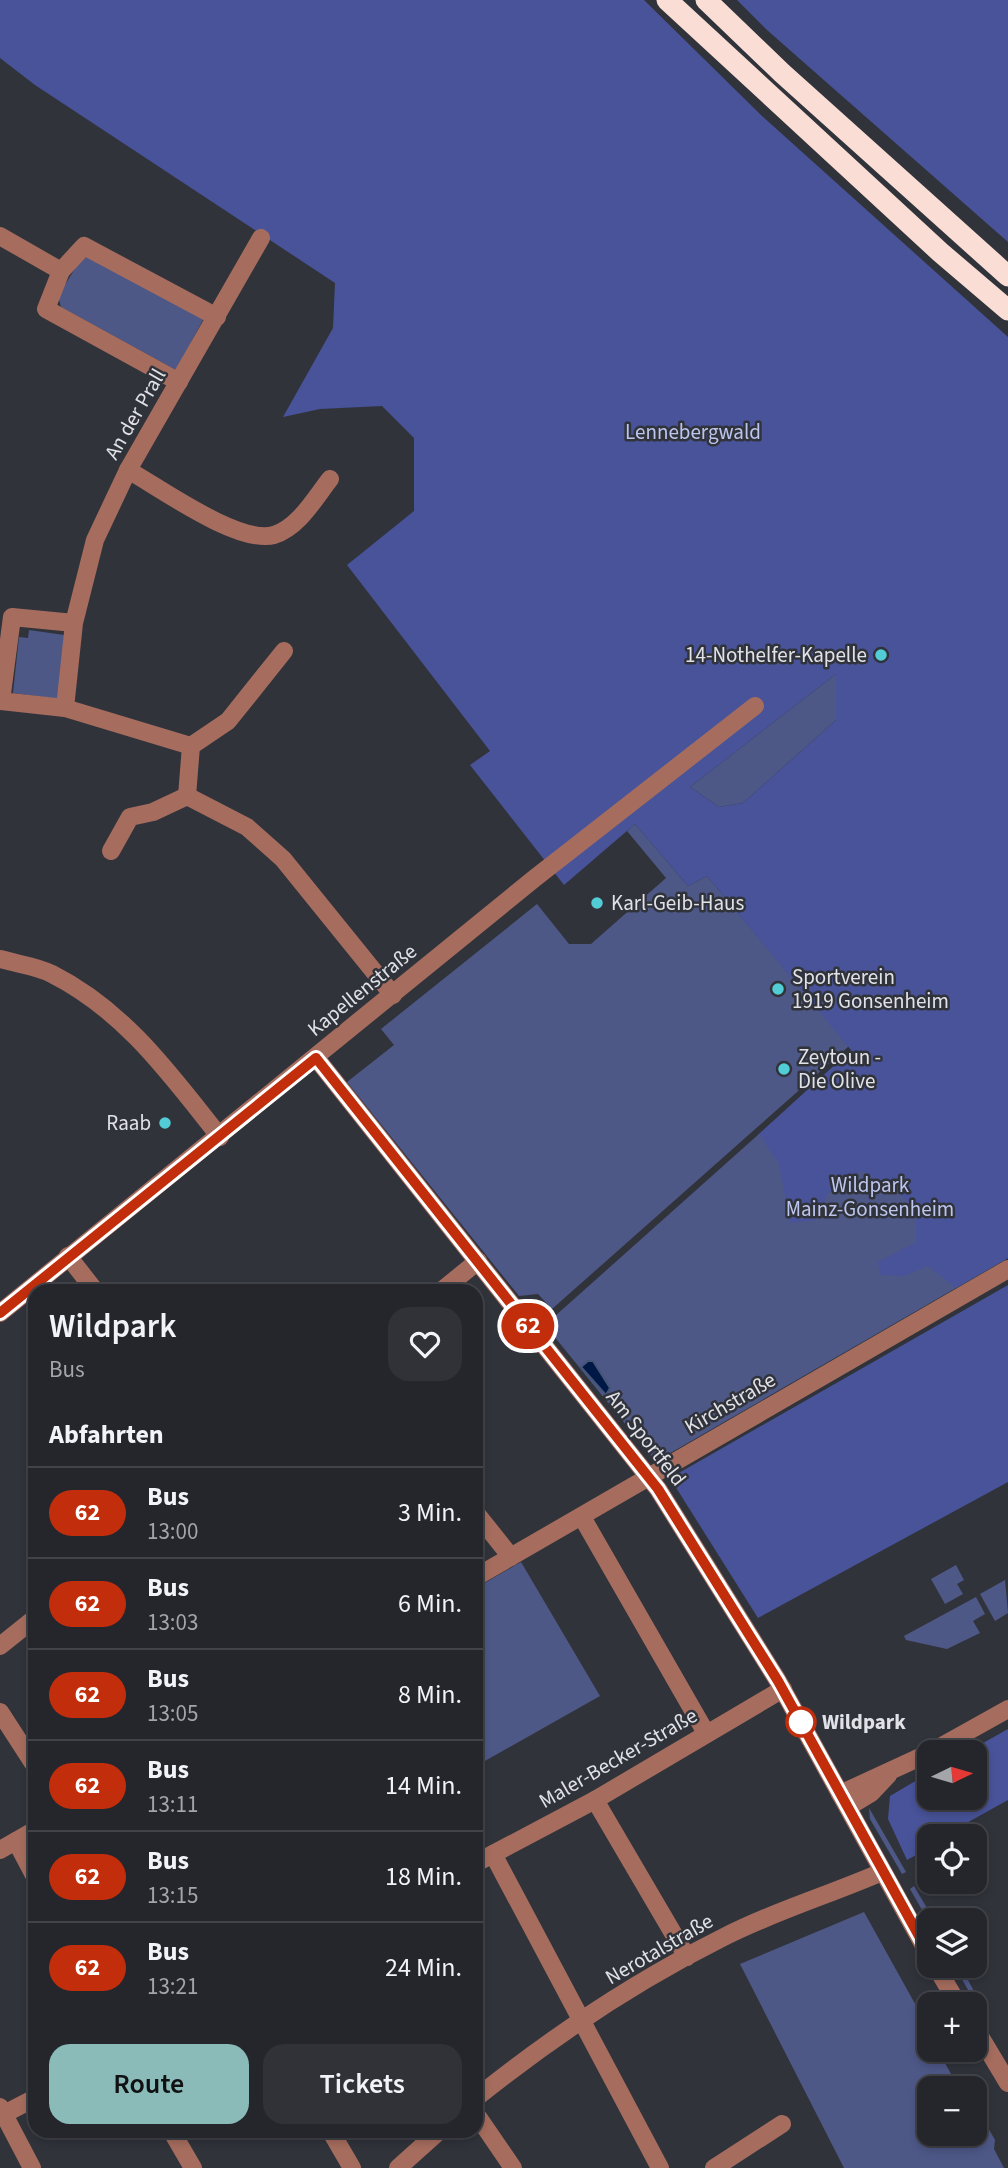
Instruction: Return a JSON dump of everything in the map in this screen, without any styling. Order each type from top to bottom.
[{"type":"highway","points":[[667,0],[940,252],[1008,310]]},
{"type":"highway","points":[[706,0],[782,73],[1008,276]]},
{"type":"street","points":[[0,236],[61,271]]},
{"type":"street","name":"An der Prall","points":[[65,708],[74,623],[94,540],[128,470],[261,238]]},
{"type":"street","points":[[179,382],[46,309],[61,271],[84,246],[217,317]]},
{"type":"street","points":[[128,470],[234,530],[258,537],[275,534],[299,519],[330,479]]},
{"type":"street","points":[[74,623],[6,617],[1,707],[65,708],[191,746]]},
{"type":"street","points":[[191,746],[228,721],[284,651]]},
{"type":"street","name":"Kapellenstraße","points":[[35,1284],[220,1137],[534,878],[755,706]]},
{"type":"street","points":[[187,796],[191,746]]},
{"type":"street","points":[[187,796],[247,827],[283,859],[393,995]]},
{"type":"street","points":[[111,851],[130,817],[153,812],[187,796]]},
{"type":"street","points":[[0,959],[50,972],[106,1006],[148,1047],[220,1137]]},
{"type":"street","name":"Am Sportfeld","points":[[316,1058],[648,1476],[703,1558],[783,1689],[917,1934]]},
{"type":"street","points":[[68,1256],[90,1284]]},
{"type":"street","points":[[450,1284],[478,1261]]},
{"type":"street","name":"Kirchstraße","points":[[483,1573],[1008,1269]]},
{"type":"street","name":"Kapellenstraße","points":[[0,1313],[28,1290]]},
{"type":"street","points":[[582,1517],[706,1733]]},
{"type":"street","points":[[483,1522],[511,1557]]},
{"type":"street","points":[[0,1646],[28,1624]]},
{"type":"street","name":"Maler-Becker-Straße","points":[[483,1859],[595,1800],[783,1689]]},
{"type":"street","points":[[952,1740],[1008,1709]]},
{"type":"street","points":[[0,1712],[28,1755]]},
{"type":"street","points":[[844,1800],[871,1793],[894,1770],[917,1758]]},
{"type":"street","points":[[595,1800],[687,1957]]},
{"type":"street","points":[[0,1850],[28,1834]]},
{"type":"street","points":[[16,1841],[28,1864]]},
{"type":"street","points":[[493,1854],[660,2168]]},
{"type":"street","name":"Nerotalstraße","points":[[483,2093],[583,2020],[723,1937],[882,1872]]},
{"type":"street","points":[[987,2048],[1008,2083]]},
{"type":"street","points":[[28,2101],[1,2112],[32,2168]]},
{"type":"street","points":[[483,2124],[513,2168]]},
{"type":"street","points":[[714,2168],[782,2124]]},
{"type":"street","points":[[176,2138],[193,2168]]},
{"type":"street","points":[[334,2138],[352,2168]]},
{"type":"street","points":[[398,2168],[431,2138]]},
{"type":"green space","name":"Lennebergwald","points":[[0,0],[644,0],[762,116],[1008,337],[1008,1258],[956,1288],[928,1266],[904,1276],[880,1275],[878,1262],[916,1242],[916,1210],[898,1192],[861,1171],[828,1193],[815,1220],[790,1223],[779,1164],[759,1134],[851,1050],[707,876],[688,886],[635,824],[564,885],[470,765],[490,751],[347,565],[414,511],[414,438],[382,406],[320,409],[283,417],[333,328],[335,283],[35,85],[0,58]],"holes":[[[836,674],[836,720],[743,803],[719,807],[690,787]]]},
{"type":"green space","points":[[737,0],[1008,0],[1008,242],[767,30]]},
{"type":"green space","points":[[84,254],[204,318],[176,370],[61,307],[58,296]]},
{"type":"green space","points":[[29,630],[64,635],[59,699],[13,693],[19,637],[28,638]]},
{"type":"green space","points":[[836,674],[836,720],[743,803],[719,807],[690,787]]},
{"type":"green space","name":"Sportverein 1919 Gonsenheim","points":[[635,824],[688,886],[707,876],[849,1046],[552,1309],[538,1294],[519,1296],[347,1082],[394,1045],[381,1029],[537,904],[569,944],[591,944],[666,878],[627,831]]},
{"type":"green space","name":"Wildpark Mainz-Gonsenheim","points":[[852,1051],[1008,1258],[660,1459],[652,1457],[545,1325]]},
{"type":"green space","points":[[1008,1285],[1008,1482],[758,1618],[670,1478]]},
{"type":"green space","points":[[521,1562],[600,1696],[483,1762],[483,1584]]},
{"type":"green space","points":[[956,1565],[964,1580],[957,1584],[963,1594],[945,1604],[931,1579]]},
{"type":"green space","points":[[1005,1580],[1008,1613],[995,1621],[980,1594]]},
{"type":"green space","points":[[976,1597],[985,1614],[973,1621],[980,1633],[947,1649],[906,1640],[904,1636]]},
{"type":"green space","points":[[1008,1729],[1008,1800],[965,1824],[917,1824],[917,1855],[907,1860],[888,1819],[890,1796],[917,1780],[917,1810],[987,1810],[987,1741]]},
{"type":"green space","points":[[869,1808],[906,1872],[902,1874],[870,1819]]},
{"type":"green space","points":[[914,1886],[927,1908],[921,1908],[910,1889]]},
{"type":"green space","points":[[864,1912],[917,2006],[917,2062],[944,2062],[952,2076],[917,2076],[917,2146],[987,2146],[987,2126],[995,2140],[994,2149],[1004,2168],[844,2168],[740,1964]]},
{"type":"green space","points":[[961,1978],[967,1978],[974,1992],[969,1992]]},
{"type":"shaded area","points":[[588,1361],[593,1361],[610,1388],[606,1395],[581,1367]]},
{"type":"bus line","name":"62","points":[[35,1284],[316,1058],[658,1489],[778,1681],[917,1933]]},
{"type":"bus line","name":"62","points":[[0,1313],[28,1290]]},
{"type":"place","name":"14-Nothelfer-Kapelle","points":[[881,655]]},
{"type":"place","name":"Karl-Geib-Haus","points":[[597,903]]},
{"type":"place","name":"Sportverein 1919 Gonsenheim","points":[[778,989]]},
{"type":"place","name":"Zeytoun - Die Olive","points":[[784,1069]]},
{"type":"place","name":"Raab","points":[[165,1123]]},
{"type":"place","name":"Wildpark","points":[[801,1722]]}]
